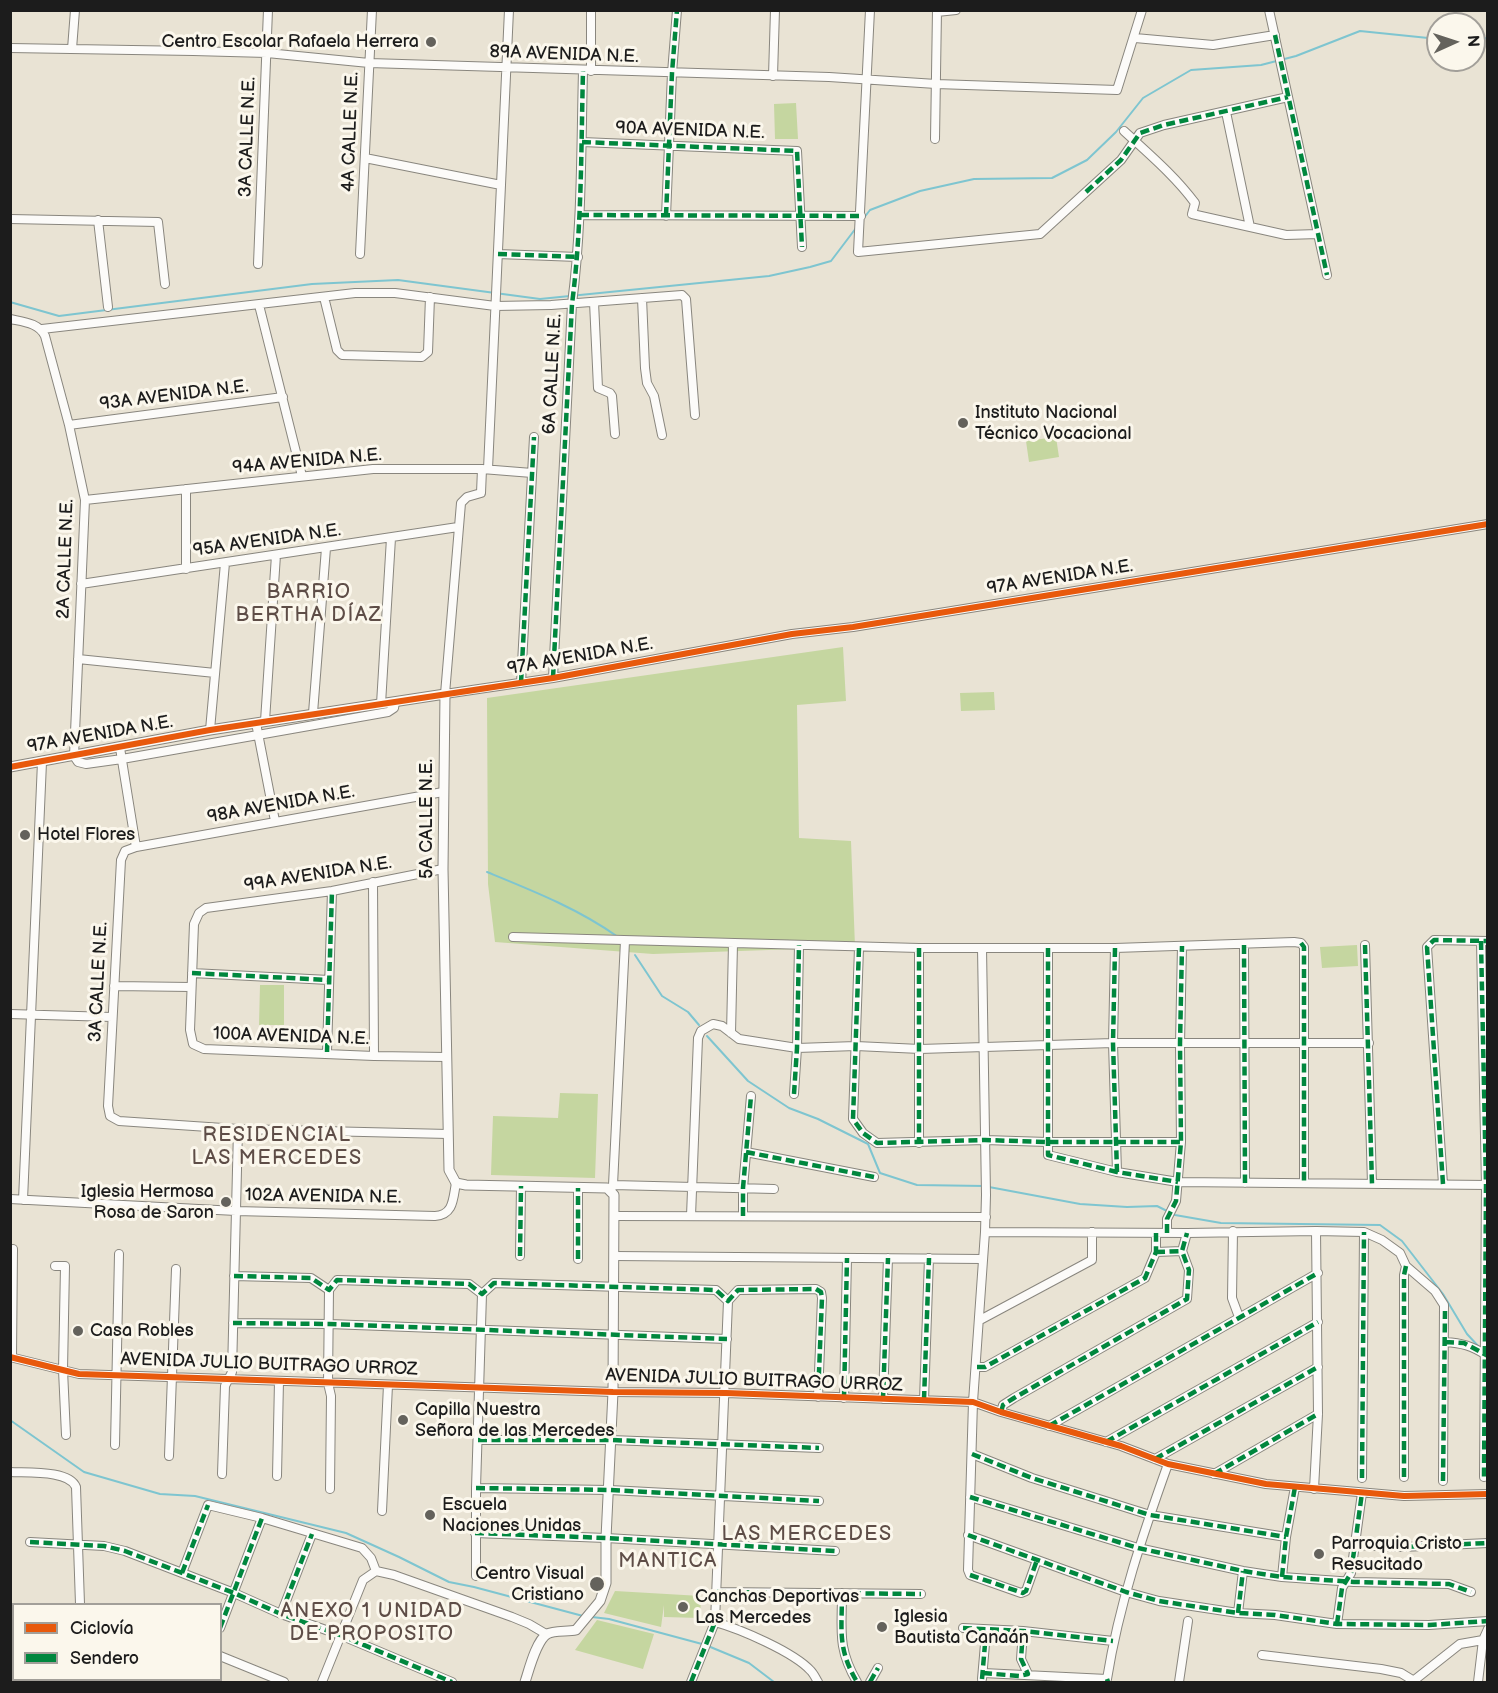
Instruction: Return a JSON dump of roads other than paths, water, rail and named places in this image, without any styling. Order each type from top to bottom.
[{"type":"street","points":[[72,48],[75,10]]},
{"type":"street","name":"3A CALLE N.E.","points":[[258,264],[268,10]]},
{"type":"street","name":"4A CALLE N.E.","points":[[360,254],[372,10]]},
{"type":"street","points":[[485,469],[509,10]]},
{"type":"street","name":"6A CALLE N.E.","points":[[553,678],[572,304],[578,256],[582,142],[591,10]]},
{"type":"street","points":[[666,216],[677,10]]},
{"type":"street","points":[[773,76],[775,10]]},
{"type":"street","points":[[870,10],[858,252],[1040,234],[1121,160],[1140,133],[1164,125],[1288,97]]},
{"type":"street","points":[[935,139],[937,11],[956,10]]},
{"type":"street","points":[[1142,10],[1135,38],[1213,45],[1275,35]]},
{"type":"street","points":[[1269,10],[1327,275]]},
{"type":"street","name":"89A AVENIDA N.E.","points":[[10,48],[267,53],[369,63],[506,69],[866,79],[936,84],[1118,90],[1135,38]]},
{"type":"street","points":[[1226,112],[1250,227]]},
{"type":"street","points":[[1124,131],[1186,191],[1195,203],[1191,214],[1286,235],[1318,234]]},
{"type":"street","name":"90A AVENIDA N.E.","points":[[582,142],[797,151],[802,216]]},
{"type":"street","points":[[365,158],[501,186]]},
{"type":"street","points":[[580,215],[861,216]]},
{"type":"street","points":[[802,216],[802,247]]},
{"type":"street","points":[[10,219],[158,222],[165,284]]},
{"type":"street","points":[[98,220],[108,308]]},
{"type":"street","points":[[498,254],[578,256]]},
{"type":"street","points":[[10,319],[36,325],[42,329],[355,293],[395,293],[495,302],[572,304],[682,295],[686,298],[695,415]]},
{"type":"street","points":[[324,297],[338,352],[343,356],[426,356],[430,297]]},
{"type":"street","points":[[642,298],[647,383],[654,396],[662,435]]},
{"type":"street","points":[[594,302],[597,388],[612,396],[615,434]]},
{"type":"street","points":[[259,305],[302,476]]},
{"type":"street","name":"2A CALLE N.E.","points":[[42,329],[69,425],[85,500],[74,756]]},
{"type":"street","name":"93A AVENIDA N.E.","points":[[69,425],[283,397]]},
{"type":"street","points":[[521,683],[534,437]]},
{"type":"street","name":"94A AVENIDA N.E.","points":[[85,500],[373,469],[485,469],[532,473]]},
{"type":"street","name":"5A CALLE N.E.","points":[[456,1183],[449,1170],[448,1134],[443,869],[445,694],[462,501],[481,493],[485,469]]},
{"type":"street","points":[[186,489],[186,568]]},
{"type":"street","name":"97A AVENIDA N.E.","points":[[10,767],[313,713],[553,678],[792,634],[853,627],[1488,524]]},
{"type":"street","name":"95A AVENIDA N.E.","points":[[81,584],[458,527]]},
{"type":"street","points":[[381,704],[391,538]]},
{"type":"street","points":[[313,713],[326,548]]},
{"type":"street","points":[[275,821],[258,735],[276,555]]},
{"type":"street","points":[[210,730],[225,562]]},
{"type":"street","points":[[78,659],[216,673]]},
{"type":"street","points":[[74,756],[78,762],[86,764],[122,759],[388,711],[394,708],[395,702]]},
{"type":"street","points":[[120,748],[136,847]]},
{"type":"street","points":[[23,1200],[42,762]]},
{"type":"street","name":"98A AVENIDA N.E.","points":[[125,851],[275,821],[443,792]]},
{"type":"street","name":"3A CALLE N.E.","points":[[125,851],[121,860],[112,1017],[108,1106],[110,1116],[118,1121],[238,1129]]},
{"type":"street","name":"99A AVENIDA N.E.","points":[[192,973],[194,924],[199,913],[206,908],[332,891],[443,869]]},
{"type":"street","points":[[374,882],[374,1056]]},
{"type":"street","points":[[327,1052],[332,891]]},
{"type":"street","points":[[513,937],[859,948],[1115,948],[1301,943],[1304,947],[1304,1183]]},
{"type":"street","points":[[1443,1184],[1427,947],[1434,940],[1484,941],[1487,1185],[1484,1477]]},
{"type":"street","points":[[322,1683],[363,1580],[376,1571],[394,1575],[512,1617],[546,1634],[576,1630],[600,1601],[606,1583],[606,1538],[610,1490],[615,1286],[615,1216],[612,1188],[625,941]]},
{"type":"street","points":[[731,1033],[733,944]]},
{"type":"street","points":[[794,1094],[799,945]]},
{"type":"street","points":[[1244,945],[1245,1183]]},
{"type":"street","points":[[1365,945],[1372,1184]]},
{"type":"street","points":[[1167,1233],[1167,1219],[1174,1205],[1178,1182],[1181,1142],[1182,946]]},
{"type":"street","points":[[859,948],[853,1119],[863,1133],[878,1143],[985,1140],[1181,1142]]},
{"type":"street","points":[[919,948],[919,1143]]},
{"type":"street","points":[[982,948],[986,1217],[973,1402],[968,1570],[970,1575],[1019,1593],[1025,1592],[1037,1560]]},
{"type":"street","points":[[1048,948],[1048,1155],[1117,1172],[1178,1182],[1487,1185]]},
{"type":"street","points":[[1115,948],[1113,1043],[1117,1172]]},
{"type":"street","points":[[114,986],[191,987],[192,973],[329,980]]},
{"type":"street","name":"100A AVENIDA N.E.","points":[[191,987],[190,1030],[193,1044],[204,1048],[447,1057]]},
{"type":"street","points":[[10,1014],[112,1017]]},
{"type":"street","points":[[691,1216],[698,1038],[700,1031],[713,1024],[722,1026],[740,1039],[797,1048],[856,1046],[920,1049],[1113,1043],[1369,1043]]},
{"type":"street","points":[[743,1216],[743,1188],[751,1096]]},
{"type":"street","points":[[222,1474],[225,1386],[232,1372],[238,1129],[448,1134]]},
{"type":"street","points":[[746,1152],[874,1177]]},
{"type":"street","points":[[456,1183],[578,1188],[692,1186],[774,1189]]},
{"type":"street","name":"102A AVENIDA N.E.","points":[[10,1199],[236,1211],[442,1215],[452,1206],[456,1183]]},
{"type":"street","points":[[520,1256],[521,1186]]},
{"type":"street","points":[[578,1188],[578,1259]]},
{"type":"street","points":[[615,1216],[986,1217]]},
{"type":"street","points":[[1233,1231],[1232,1298],[1239,1317]]},
{"type":"street","points":[[985,1232],[1316,1231],[1364,1232],[1382,1240],[1400,1253],[1406,1266],[1435,1291],[1441,1298],[1445,1311],[1443,1481]]},
{"type":"street","points":[[1314,1489],[1318,1414],[1316,1231]]},
{"type":"street","points":[[980,1320],[1092,1260],[1092,1232]]},
{"type":"street","points":[[1362,1479],[1364,1232]]},
{"type":"street","points":[[977,1367],[985,1367],[1145,1278],[1156,1252],[1156,1233]]},
{"type":"street","points":[[1001,1412],[1004,1405],[1014,1398],[1187,1299],[1189,1270],[1182,1251],[1187,1233]]},
{"type":"street","points":[[11,1357],[13,1249]]},
{"type":"street","points":[[1156,1252],[1182,1251]]},
{"type":"street","points":[[115,1445],[119,1254]]},
{"type":"street","points":[[615,1256],[982,1258]]},
{"type":"street","points":[[844,1398],[847,1258]]},
{"type":"street","points":[[883,1399],[888,1258]]},
{"type":"street","points":[[924,1400],[929,1258]]},
{"type":"street","points":[[55,1266],[65,1266],[63,1370],[66,1435]]},
{"type":"street","points":[[1404,1478],[1404,1275],[1406,1266]]},
{"type":"street","points":[[169,1456],[176,1269]]},
{"type":"street","points":[[1049,1426],[1318,1273]]},
{"type":"street","points":[[234,1276],[311,1278],[329,1290]]},
{"type":"street","points":[[330,1489],[329,1290],[337,1280],[469,1284],[482,1294]]},
{"type":"street","points":[[476,1576],[476,1488],[482,1294],[494,1282],[716,1290],[728,1301]]},
{"type":"street","points":[[691,1683],[715,1622],[722,1495],[728,1301],[738,1290],[816,1289],[821,1292],[818,1397]]},
{"type":"street","points":[[1106,1442],[1318,1322]]},
{"type":"street","points":[[233,1323],[329,1324],[727,1340]]},
{"type":"street","points":[[1445,1342],[1464,1343],[1485,1354]]},
{"type":"street","name":"AVENIDA JULIO BUITRAGO URROZ","points":[[11,1357],[78,1374],[973,1402],[1106,1442],[1168,1464],[1266,1484],[1404,1496],[1488,1494]]},
{"type":"street","points":[[1155,1459],[1318,1367]]},
{"type":"street","points":[[277,1476],[279,1381]]},
{"type":"street","points":[[382,1511],[388,1385]]},
{"type":"street","points":[[1214,1474],[1318,1414]]},
{"type":"street","points":[[478,1440],[611,1440],[819,1448]]},
{"type":"street","points":[[972,1454],[1032,1478],[1150,1515],[1286,1537]]},
{"type":"street","points":[[985,1644],[983,1676],[1028,1674],[1049,1679],[1108,1681],[1113,1641],[1138,1548],[1168,1464]]},
{"type":"street","points":[[10,1472],[64,1476],[74,1481],[80,1603]]},
{"type":"street","points":[[1282,1577],[1295,1487]]},
{"type":"street","points":[[476,1488],[610,1490],[819,1501]]},
{"type":"street","points":[[1337,1624],[1342,1588],[1352,1572],[1362,1493]]},
{"type":"street","points":[[970,1497],[1138,1548],[1243,1571],[1282,1577],[1449,1584],[1471,1592]]},
{"type":"street","points":[[182,1573],[208,1505],[262,1518],[362,1548],[376,1571]]},
{"type":"street","points":[[222,1624],[262,1518]]},
{"type":"street","points":[[476,1533],[835,1551]]},
{"type":"street","points":[[281,1614],[312,1534]]},
{"type":"street","points":[[968,1535],[1126,1592],[1159,1601],[1337,1624],[1429,1625],[1488,1622]]},
{"type":"street","points":[[30,1542],[104,1546],[125,1551],[234,1593],[281,1614],[340,1635],[452,1683]]},
{"type":"street","points":[[1354,1545],[1402,1547],[1488,1544]]},
{"type":"street","points":[[1238,1613],[1243,1571]]},
{"type":"street","points":[[717,1592],[921,1594]]},
{"type":"street","points":[[842,1593],[842,1647],[847,1665],[857,1683]]},
{"type":"street","points":[[1179,1683],[1188,1621]]},
{"type":"street","points":[[715,1622],[748,1634],[780,1650],[811,1671],[818,1683]]},
{"type":"street","points":[[963,1628],[1023,1630],[1113,1641]]},
{"type":"street","points":[[1478,1683],[1483,1640],[1488,1629]]},
{"type":"street","points":[[1023,1630],[1021,1659],[1028,1674]]},
{"type":"street","points":[[525,1683],[541,1641],[546,1634]]},
{"type":"street","points":[[1262,1655],[1381,1669],[1401,1673],[1413,1682],[1460,1644],[1483,1640]]},
{"type":"street","points":[[222,1657],[282,1682]]},
{"type":"street","points":[[870,1683],[878,1668]]},
{"type":"waterway","points":[[863,219],[870,210],[920,191],[974,179],[1052,178],[1087,160],[1116,132],[1143,98],[1191,70],[1261,65],[1296,56],[1360,31],[1426,38]]},
{"type":"waterway","points":[[10,302],[59,316],[312,284],[398,280],[540,299],[769,276],[810,267],[831,261],[856,228]]},
{"type":"waterway","points":[[487,872],[571,909],[618,937]]},
{"type":"waterway","points":[[635,955],[662,996],[688,1012],[699,1025]]},
{"type":"waterway","points":[[707,1036],[748,1081],[789,1108],[818,1119],[868,1144],[880,1173],[917,1185],[984,1186]]},
{"type":"waterway","points":[[989,1187],[1080,1204],[1157,1206],[1175,1215],[1221,1223],[1380,1225],[1402,1241],[1443,1294],[1467,1334],[1480,1348]]},
{"type":"waterway","points":[[10,1420],[84,1472],[160,1494],[195,1496],[346,1533],[449,1582],[583,1616]]},
{"type":"waterway","points":[[592,1617],[609,1619],[702,1644]]},
{"type":"waterway","points":[[708,1646],[749,1663],[774,1682]]},
{"type":"place","name":"Centro Escolar Rafaela Herrera","points":[[431,42]]},
{"type":"place","name":"Instituto Nacional Técnico Vocacional","points":[[963,423]]},
{"type":"place","name":"Hotel Flores","points":[[25,835]]},
{"type":"place","name":"Iglesia Hermosa Rosa de Saron","points":[[226,1202]]},
{"type":"place","name":"Casa Robles","points":[[78,1331]]},
{"type":"place","name":"Capilla Nuestra Señora de las Mercedes","points":[[403,1420]]},
{"type":"place","name":"Escuela Naciones Unidas","points":[[430,1515]]},
{"type":"place","name":"Parroquia Cristo Resucitado","points":[[1319,1554]]},
{"type":"place","name":"Centro Visual Cristiano","points":[[597,1584]]},
{"type":"place","name":"Canchas Deportivas Las Mercedes","points":[[683,1607]]},
{"type":"place","name":"Iglesia Bautista Canaán","points":[[882,1627]]},
{"type":"district","name":"BARRIO BERTHA DÍAZ","points":[[309,604]]},
{"type":"district","name":"RESIDENCIAL LAS MERCEDES","points":[[277,1148]]},
{"type":"district","name":"LAS MERCEDES","points":[[807,1535]]},
{"type":"district","name":"MANTICA","points":[[668,1562]]},
{"type":"district","name":"ANEXO 1 UNIDAD DE PROPOSITO","points":[[372,1624]]}]
